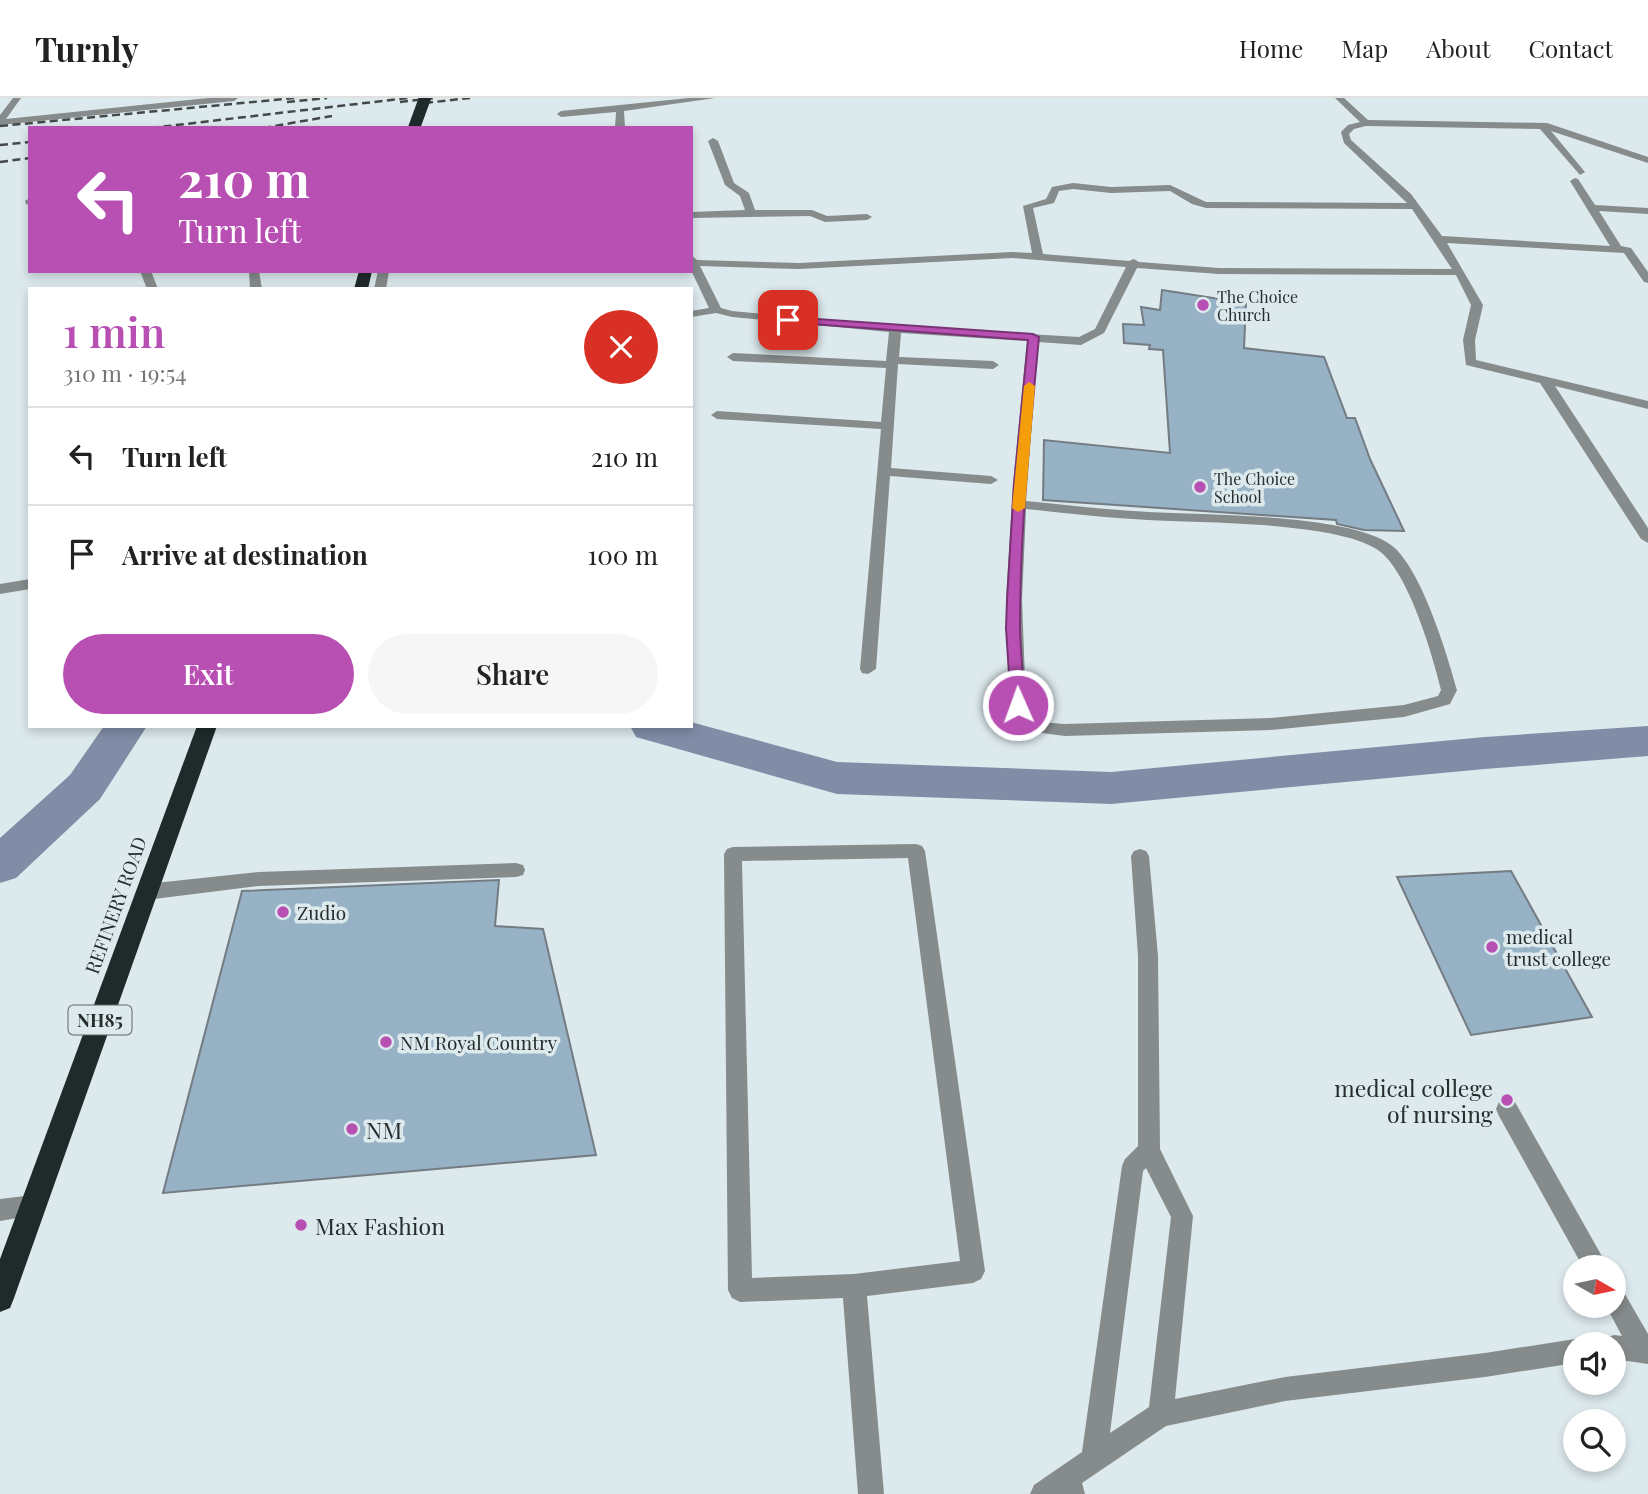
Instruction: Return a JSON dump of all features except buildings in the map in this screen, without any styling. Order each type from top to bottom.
[{"type":"highway","points":[[415,126],[425,98]]},
{"type":"highway","name":"REFINERY ROAD","points":[[0,1298],[203,734]]},
{"type":"street","points":[[1,118],[17,98]]},
{"type":"street","points":[[1,118],[175,98]]},
{"type":"street","points":[[1,118],[234,98]]},
{"type":"street","points":[[561,114],[711,98]]},
{"type":"street","points":[[1339,98],[1366,123]]},
{"type":"street","points":[[620,109],[620,126]]},
{"type":"street","points":[[1648,160],[1579,135],[1543,126],[1366,123],[1351,127],[1344,134],[1346,141],[1416,206],[1460,272],[1477,305],[1469,340],[1468,360],[1648,405]]},
{"type":"street","points":[[1543,126],[1577,177],[1591,208],[1617,249]]},
{"type":"street","points":[[713,141],[730,185],[745,195],[751,213]]},
{"type":"street","points":[[1038,256],[1028,206],[1050,201],[1055,189],[1063,187],[1111,190],[1170,188],[1179,190],[1196,204],[1206,205],[1416,206]]},
{"type":"street","points":[[1591,208],[1648,211]]},
{"type":"street","points":[[693,215],[812,213],[825,219],[867,217]]},
{"type":"street","points":[[1438,239],[1627,250],[1648,280]]},
{"type":"street","points":[[716,310],[693,260],[799,266],[1012,255],[1262,272],[1460,272]]},
{"type":"street","points":[[693,314],[716,310],[732,314],[894,329],[1081,341],[1100,331],[1134,262]]},
{"type":"street","points":[[868,669],[894,329]]},
{"type":"street","points":[[1018,504],[1296,526],[1371,540],[1387,549],[1405,576],[1444,670],[1449,690],[1444,700],[1404,711],[1272,724],[1065,730],[1032,727],[1018,709],[1013,628],[1018,504],[1033,337]]},
{"type":"street","points":[[733,357],[993,365]]},
{"type":"street","points":[[1545,381],[1648,539]]},
{"type":"street","points":[[717,415],[887,426]]},
{"type":"street","points":[[884,472],[991,480]]},
{"type":"street","points":[[0,589],[28,584]]},
{"type":"street","points":[[916,851],[973,1271],[855,1286],[740,1290],[733,854],[916,851]]},
{"type":"street","points":[[1140,856],[1149,956],[1149,1150],[1182,1216],[1161,1414]]},
{"type":"street","points":[[146,892],[259,879],[516,870]]},
{"type":"street","points":[[1507,1109],[1589,1255]]},
{"type":"street","points":[[1094,1458],[1133,1166],[1149,1150]]},
{"type":"street","points":[[0,1210],[33,1206]]},
{"type":"street","points":[[855,1286],[871,1494]]},
{"type":"street","points":[[1626,1317],[1646,1351]]},
{"type":"street","points":[[1626,1348],[1646,1351]]},
{"type":"street","points":[[1043,1494],[1070,1485],[1094,1458],[1161,1414],[1285,1389],[1485,1366],[1563,1353]]},
{"type":"waterway","points":[[0,865],[85,787],[125,728]]},
{"type":"waterway","points":[[658,728],[837,778],[1111,788],[1485,753],[1648,741]]},
{"type":"railway","points":[[0,126],[295,98]]},
{"type":"railway","points":[[287,102],[327,98]]},
{"type":"railway","points":[[168,126],[408,98]]},
{"type":"railway","points":[[400,102],[435,98]]},
{"type":"railway","points":[[425,103],[470,98]]},
{"type":"railway","points":[[274,126],[332,116]]},
{"type":"railway","points":[[0,145],[28,142]]},
{"type":"railway","points":[[0,162],[28,158]]},
{"type":"slow traffic","points":[[1018,508],[1029,386]]},
{"type":"place","name":"The Choice Church","points":[[1203,305]]},
{"type":"place","name":"The Choice School","points":[[1200,487]]},
{"type":"place","name":"Zudio","points":[[283,912]]},
{"type":"place","name":"medical trust college","points":[[1492,947]]},
{"type":"place","name":"NM Royal Country","points":[[386,1042]]},
{"type":"place","name":"medical college of nursing","points":[[1507,1100]]},
{"type":"place","name":"NM","points":[[352,1129]]},
{"type":"place","name":"Max Fashion","points":[[301,1225]]},
{"type":"route","points":[[788,320],[1033,337],[1017,519],[1013,628],[1018,705]]}]
